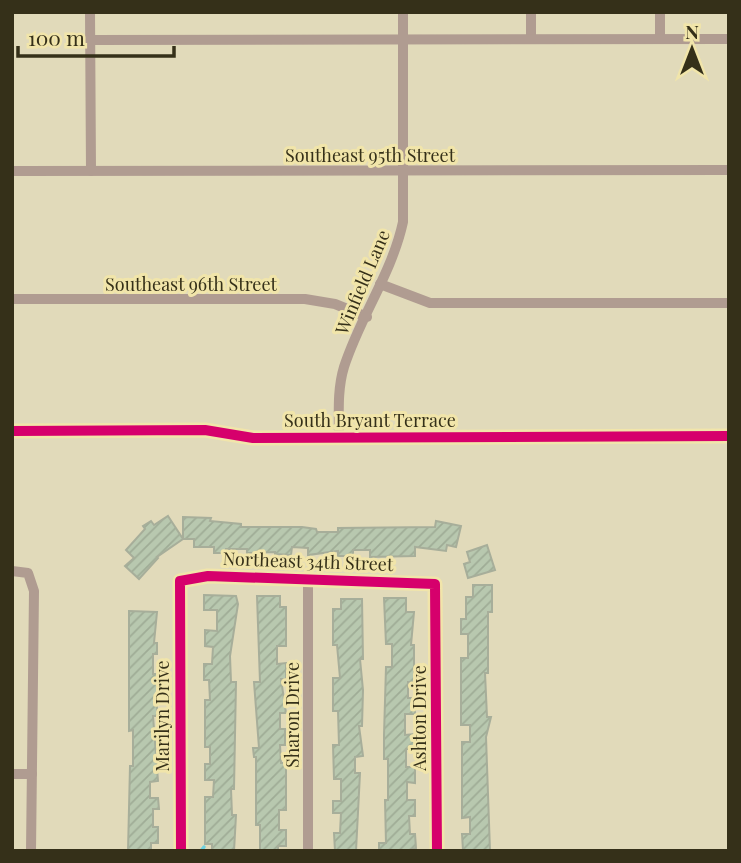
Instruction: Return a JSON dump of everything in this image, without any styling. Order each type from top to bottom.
[{"type":"street","points":[[90,12],[91,171]]},
{"type":"street","name":"Winfield Lane","points":[[339,437],[342,374],[397,245],[403,222],[403,12]]},
{"type":"street","points":[[531,12],[531,39]]},
{"type":"street","points":[[660,12],[660,39]]},
{"type":"street","points":[[90,40],[729,39]]},
{"type":"street","name":"Southeast 95th Street","points":[[12,171],[729,170]]},
{"type":"street","points":[[380,284],[430,303],[729,303]]},
{"type":"street","name":"Southeast 96th Street","points":[[12,299],[304,299],[335,304],[367,317]]},
{"type":"street","name":"South Bryant Terrace","points":[[12,431],[192,430],[253,438],[729,436]]},
{"type":"street","points":[[12,571],[28,573],[34,591],[31,851]]},
{"type":"street","name":"Northeast 34th Street","points":[[180,580],[208,576],[436,584]]},
{"type":"street","name":"Sharon Drive","points":[[308,579],[308,851]]},
{"type":"street","name":"Marilyn Drive","points":[[180,580],[181,851]]},
{"type":"street","name":"Ashton Drive","points":[[436,584],[437,851]]},
{"type":"street","points":[[12,774],[32,774]]},
{"type":"building","points":[[168,516],[183,539],[157,557],[139,579],[125,566],[134,558],[126,550],[145,529],[143,526],[151,521],[154,525]]},
{"type":"building","points":[[183,517],[211,518],[210,521],[241,524],[241,527],[302,527],[316,529],[317,532],[338,532],[338,528],[435,527],[436,521],[461,526],[456,547],[447,545],[446,551],[415,547],[415,556],[370,557],[370,550],[353,550],[353,556],[338,556],[338,551],[308,555],[308,548],[292,547],[291,555],[275,552],[247,553],[247,549],[226,549],[226,553],[214,553],[214,547],[194,547],[194,539],[183,539]]},
{"type":"building","points":[[487,545],[495,570],[468,578],[464,564],[470,562],[467,552]]},
{"type":"building","points":[[473,585],[492,585],[492,612],[488,612],[488,673],[485,673],[487,717],[491,717],[486,737],[490,851],[463,850],[462,834],[470,834],[470,817],[462,818],[462,742],[470,742],[470,725],[461,725],[461,658],[468,658],[468,634],[461,634],[461,619],[466,619],[466,597],[473,597]]},
{"type":"building","points":[[204,595],[236,596],[238,604],[230,656],[231,682],[236,682],[234,789],[231,789],[232,815],[236,815],[234,851],[212,851],[212,844],[205,844],[205,797],[213,797],[214,780],[205,780],[205,764],[210,764],[210,747],[205,747],[205,700],[210,700],[209,680],[204,680],[204,664],[212,664],[213,647],[205,646],[205,630],[217,631],[217,610],[204,610]]},
{"type":"building","points":[[257,596],[280,596],[280,607],[286,607],[286,646],[277,646],[277,664],[286,663],[286,679],[281,679],[286,713],[280,713],[280,729],[285,729],[285,745],[280,745],[281,763],[286,763],[286,810],[279,810],[279,830],[286,830],[286,846],[278,846],[278,851],[260,851],[260,825],[256,825],[256,757],[253,748],[259,748],[254,682],[260,682]]},
{"type":"building","points":[[384,598],[406,598],[406,612],[414,612],[411,645],[414,645],[414,682],[408,682],[408,698],[414,698],[415,714],[405,714],[405,735],[414,734],[415,749],[406,749],[406,767],[415,767],[415,783],[407,782],[407,800],[415,800],[415,816],[409,816],[410,834],[415,834],[416,848],[406,851],[379,851],[379,843],[386,843],[386,667],[392,667],[392,644],[386,644]]},
{"type":"building","points":[[341,599],[362,599],[363,659],[360,659],[363,690],[362,726],[359,726],[363,756],[355,757],[355,773],[360,773],[356,851],[335,851],[334,833],[340,833],[341,813],[333,813],[333,801],[341,801],[341,779],[334,779],[333,745],[339,745],[338,711],[333,711],[333,678],[340,678],[337,645],[333,645],[333,609],[341,609]]},
{"type":"building","points":[[129,611],[157,612],[154,643],[157,643],[157,654],[153,654],[153,674],[157,674],[157,716],[153,716],[158,781],[150,782],[150,798],[158,798],[159,809],[153,809],[153,827],[158,827],[158,843],[151,843],[151,851],[128,851],[130,766],[133,766],[133,730],[129,731]]},
{"type":"waterway","points":[[201,851],[204,847]]},
{"type":"cycle path","points":[[12,431],[205,430],[253,438],[729,436]]},
{"type":"cycle path","points":[[181,851],[180,581],[208,576],[435,584],[437,851]]}]
